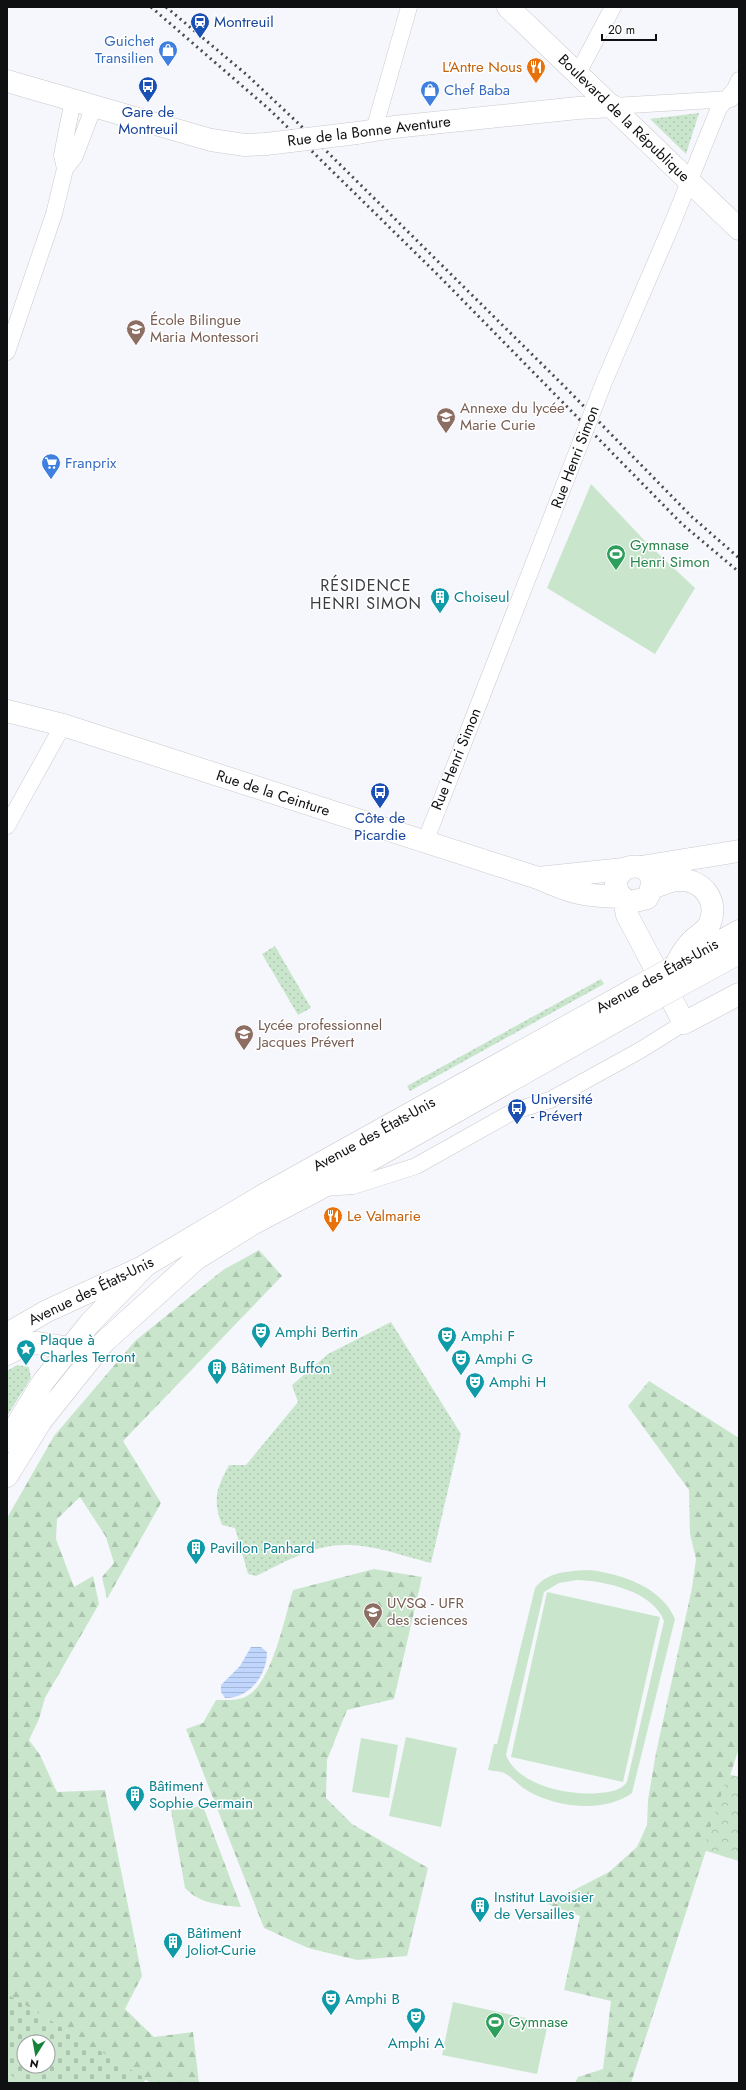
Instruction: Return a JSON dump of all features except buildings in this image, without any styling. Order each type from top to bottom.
[{"type":"main road","name":"Boulevard de la République","points":[[508,7],[739,229]]},
{"type":"main road","name":"Rue de la Bonne Aventure","points":[[7,81],[229,144],[245,146],[578,108],[612,106]]},
{"type":"main road","name":"Rue de la Ceinture","points":[[7,711],[63,725],[538,878],[566,891],[591,896],[622,898],[631,902],[639,902],[650,893],[677,880],[688,880],[702,887],[711,900],[713,912],[706,929],[691,941],[679,975]]},
{"type":"main road","name":"Rue de la Ceinture","points":[[538,878],[632,868],[739,851]]},
{"type":"main road","points":[[644,946],[650,893],[650,875],[632,868],[616,879],[617,891],[622,898],[627,915],[684,1023]]},
{"type":"main road","name":"Avenue des États-Unis","points":[[7,1334],[47,1311],[146,1265],[262,1196],[641,996],[679,975],[739,930]]},
{"type":"main road","name":"Avenue des États-Unis","points":[[679,975],[739,953]]},
{"type":"main road","name":"Avenue des États-Unis","points":[[684,1023],[739,994]]},
{"type":"main road","name":"Avenue des États-Unis","points":[[7,1354],[27,1344],[36,1343],[70,1348],[104,1342],[196,1259],[254,1223],[319,1189],[641,996]]},
{"type":"main road","points":[[7,1441],[43,1382],[90,1323],[146,1265]]},
{"type":"main road","points":[[7,1476],[41,1421],[104,1342]]},
{"type":"street","points":[[365,132],[409,7]]},
{"type":"street","points":[[578,73],[613,7]]},
{"type":"street","name":"Rue Henri Simon","points":[[425,842],[604,382],[689,182],[718,108],[732,99],[734,89],[739,80]]},
{"type":"street","name":"Rue de la Bonne Aventure","points":[[612,106],[732,99]]},
{"type":"street","points":[[65,169],[62,155],[73,100]]},
{"type":"street","points":[[7,352],[54,214],[65,169],[75,156],[94,106]]},
{"type":"street","points":[[7,826],[63,725]]},
{"type":"street","name":"Avenue des États-Unis","points":[[319,1189],[353,1186],[416,1166],[514,1111],[550,1100],[639,1051],[684,1023]]},
{"type":"green space","points":[[699,113],[686,154],[650,119]]},
{"type":"green space","name":"Gymnase Henri Simon","points":[[591,484],[647,543],[695,588],[655,654],[547,588]]},
{"type":"green space","points":[[275,946],[311,1008],[298,1015],[262,954]]},
{"type":"green space","points":[[601,979],[604,984],[410,1091],[407,1086]]},
{"type":"green space","points":[[259,1250],[282,1276],[123,1441],[161,1503],[107,1599],[102,1577],[114,1563],[106,1537],[80,1497],[57,1519],[56,1539],[74,1587],[93,1576],[99,1604],[45,1698],[39,1719],[29,1740],[40,1755],[57,1792],[105,1790],[142,1976],[125,2009],[154,2037],[193,2032],[199,2083],[151,2083],[7,1994],[7,1518],[54,1436],[135,1341],[223,1270]]},
{"type":"green space","points":[[391,1322],[461,1434],[431,1563],[377,1548],[344,1545],[310,1551],[256,1576],[248,1574],[235,1528],[222,1525],[217,1507],[217,1494],[221,1480],[229,1465],[246,1465],[298,1402],[292,1385],[328,1354]]},
{"type":"green space","points":[[17,1365],[29,1367],[31,1378],[7,1416],[7,1371]]},
{"type":"green space","points":[[649,1381],[739,1438],[739,1748],[631,2083],[575,2083],[578,2077],[603,2069],[611,2001],[564,1990],[580,1916],[547,1904],[609,1872],[637,1847],[647,1825],[648,1800],[656,1753],[692,1588],[696,1559],[690,1534],[689,1490],[628,1406]]},
{"type":"green space","points":[[374,1569],[422,1577],[394,1699],[347,1710],[327,1760],[326,1798],[352,1824],[428,1868],[407,1956],[357,1960],[308,1948],[264,1928],[186,1729],[203,1723],[216,1700],[240,1699],[256,1689],[264,1678],[282,1632],[293,1590]]},
{"type":"green space","points":[[590,1570],[615,1575],[651,1590],[661,1598],[675,1619],[632,1793],[608,1804],[581,1806],[540,1797],[525,1789],[504,1773],[488,1770],[494,1744],[497,1744],[535,1588],[540,1582],[553,1575]],"holes":[[[577,1580],[614,1586],[639,1595],[650,1602],[664,1621],[627,1782],[614,1790],[603,1793],[587,1794],[574,1793],[546,1787],[533,1781],[512,1766],[506,1755],[544,1592],[559,1583]]]},
{"type":"green space","points":[[547,1592],[660,1617],[623,1782],[511,1757]]},
{"type":"green space","points":[[406,1737],[457,1748],[441,1827],[389,1816]]},
{"type":"green space","points":[[361,1738],[398,1745],[389,1798],[352,1792]]},
{"type":"green space","points":[[728,1774],[739,1777],[739,1861],[703,1850]]},
{"type":"green space","points":[[203,1806],[241,1907],[204,1901],[185,1888],[171,1810]]},
{"type":"green space","points":[[7,1994],[146,2079],[143,2083],[26,2083],[7,2073]]},
{"type":"green space","name":"Gymnase","points":[[453,2002],[548,2023],[537,2074],[442,2055]]},
{"type":"green space","points":[[7,2073],[26,2082],[26,2083],[7,2083]]},
{"type":"water","points":[[251,1647],[261,1647],[267,1652],[264,1669],[260,1677],[249,1690],[234,1697],[225,1698],[221,1692],[221,1685],[240,1666]]},
{"type":"railway","points":[[151,7],[270,110],[439,276],[682,524],[739,572]]},
{"type":"railway","points":[[166,7],[247,75],[299,124],[563,385],[691,516],[739,558]]},
{"type":"place","name":"Montreuil","points":[[200,39]]},
{"type":"place","name":"Guichet Transilien","points":[[168,67]]},
{"type":"place","name":"L'Antre Nous","points":[[536,84]]},
{"type":"place","name":"Gare de Montreuil","points":[[148,103]]},
{"type":"place","name":"Chef Baba","points":[[430,107]]},
{"type":"place","name":"École Bilingue Maria Montessori","points":[[136,346]]},
{"type":"place","name":"Annexe du lycée Marie Curie","points":[[446,434]]},
{"type":"place","name":"Franprix","points":[[51,480]]},
{"type":"place","name":"Gymnase Henri Simon","points":[[616,571]]},
{"type":"place","name":"Choiseul","points":[[440,614]]},
{"type":"place","name":"Côte de Picardie","points":[[380,809]]},
{"type":"place","name":"Lycée professionnel Jacques Prévert","points":[[244,1051]]},
{"type":"place","name":"Université - Prévert","points":[[517,1125]]},
{"type":"place","name":"Le Valmarie","points":[[333,1233]]},
{"type":"place","name":"Amphi Bertin","points":[[261,1349]]},
{"type":"place","name":"Amphi F","points":[[447,1353]]},
{"type":"place","name":"Plaque à Charles Terront","points":[[26,1366]]},
{"type":"place","name":"Amphi G","points":[[461,1376]]},
{"type":"place","name":"Bâtiment Buffon","points":[[217,1385]]},
{"type":"place","name":"Amphi H","points":[[475,1399]]},
{"type":"place","name":"Pavillon Panhard","points":[[196,1565]]},
{"type":"place","name":"UVSQ - UFR des sciences","points":[[373,1629]]},
{"type":"place","name":"Bâtiment Sophie Germain","points":[[135,1812]]},
{"type":"place","name":"Institut Lavoisier de Versailles","points":[[480,1923]]},
{"type":"place","name":"Bâtiment Joliot-Curie","points":[[173,1959]]},
{"type":"place","name":"Amphi B","points":[[331,2016]]},
{"type":"place","name":"Amphi A","points":[[416,2034]]},
{"type":"place","name":"Gymnase","points":[[495,2039]]},
{"type":"district","name":"RÉSIDENCE HENRI SIMON","points":[[366,594]]}]
